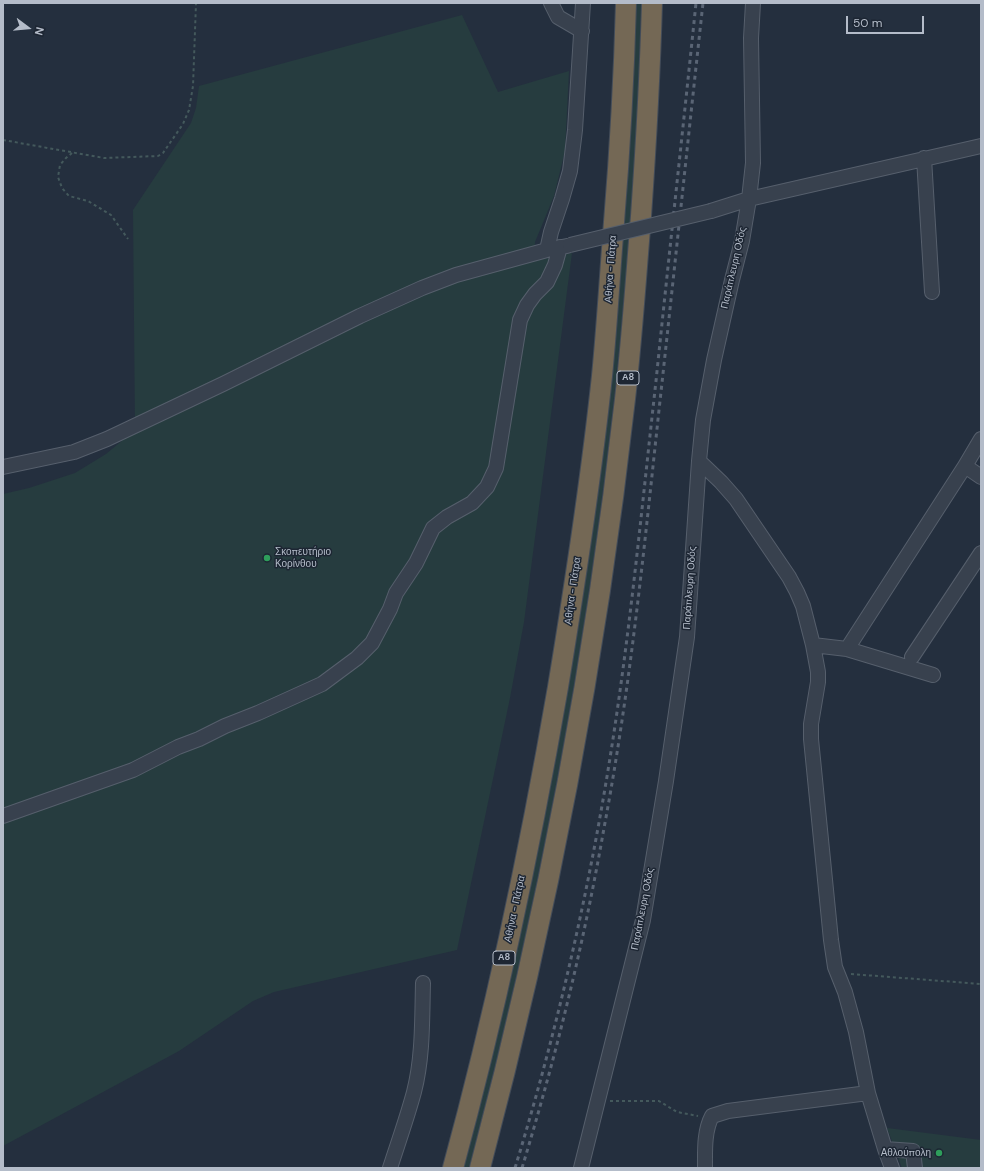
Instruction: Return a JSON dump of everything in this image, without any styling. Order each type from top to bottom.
[{"type":"highway","name":"Αθήνα - Πάτρα","points":[[453,1168],[493,1008],[527,855],[542,780],[572,601],[599,399],[610,289],[621,127],[626,3]]},
{"type":"highway","name":"Α8","points":[[480,1168],[523,995],[551,866],[567,785],[597,612],[625,402],[634,304],[646,135],[652,3]]},
{"type":"street","points":[[551,3],[558,16],[582,31]]},
{"type":"street","points":[[3,816],[133,770],[178,747],[322,684],[357,658],[372,643],[390,610],[396,593],[416,563],[434,528],[447,517],[472,503],[487,487],[496,468],[520,320],[535,294],[547,282],[555,265],[559,248],[551,232],[570,171],[575,130],[583,3]]},
{"type":"street","name":"Παράπλευρη Οδός","points":[[580,1168],[643,920],[666,782],[687,637],[703,420],[714,360],[742,241],[753,163],[751,38],[753,3]]},
{"type":"street","points":[[3,468],[74,452],[107,439],[223,384],[360,316],[422,288],[456,275],[711,211],[748,199],[981,146]]},
{"type":"street","points":[[924,158],[932,292]]},
{"type":"street","points":[[847,649],[981,439]]},
{"type":"street","points":[[699,461],[736,499],[789,577],[803,606],[818,672],[818,682],[811,724],[811,739],[828,917],[835,967],[845,992],[856,1032],[868,1092],[884,1148],[892,1168]]},
{"type":"street","points":[[965,466],[981,477]]},
{"type":"street","points":[[912,657],[981,553]]},
{"type":"street","points":[[813,645],[847,649],[933,675]]},
{"type":"street","points":[[390,1168],[414,1092],[421,1043],[423,983]]},
{"type":"street","points":[[705,1168],[708,1122],[712,1116],[728,1111],[868,1092]]},
{"type":"street","points":[[884,1148],[913,1151],[914,1168]]},
{"type":"path","points":[[3,140],[104,158],[158,156],[163,153],[183,124],[189,110],[193,86],[196,3]]},
{"type":"path","points":[[72,153],[60,165],[58,177],[62,188],[69,196],[88,200],[111,215],[128,239]]},
{"type":"path","points":[[835,967],[849,974],[981,984]]},
{"type":"path","points":[[597,1101],[659,1101],[677,1112],[711,1118]]},
{"type":"green space","points":[[636,3],[641,3],[638,106],[631,210],[621,331],[608,452],[592,573],[551,813],[526,932],[499,1050],[469,1168],[463,1168],[503,1004],[531,880],[553,772],[582,605],[602,455],[618,305],[629,154]]},
{"type":"green space","name":"Σκοπευτήριο Κορίνθου","points":[[462,15],[498,92],[569,71],[565,151],[554,196],[535,242],[534,261],[572,253],[524,622],[510,698],[457,950],[274,992],[253,1001],[179,1051],[3,1146],[3,494],[29,488],[75,473],[106,454],[135,430],[133,210],[191,123],[196,108],[199,86]]},
{"type":"green space","name":"Αθλούπολη","points":[[887,1128],[981,1140],[981,1168],[902,1168]]},
{"type":"railway","points":[[515,1168],[544,1067],[570,964],[592,861],[610,758],[624,664],[635,570],[696,3]]},
{"type":"railway","points":[[522,1168],[558,1042],[588,914],[613,776],[629,672],[642,567],[703,3]]},
{"type":"place","name":"Σκοπευτήριο Κορίνθου","points":[[267,558]]},
{"type":"place","name":"Αθλούπολη","points":[[939,1153]]}]
